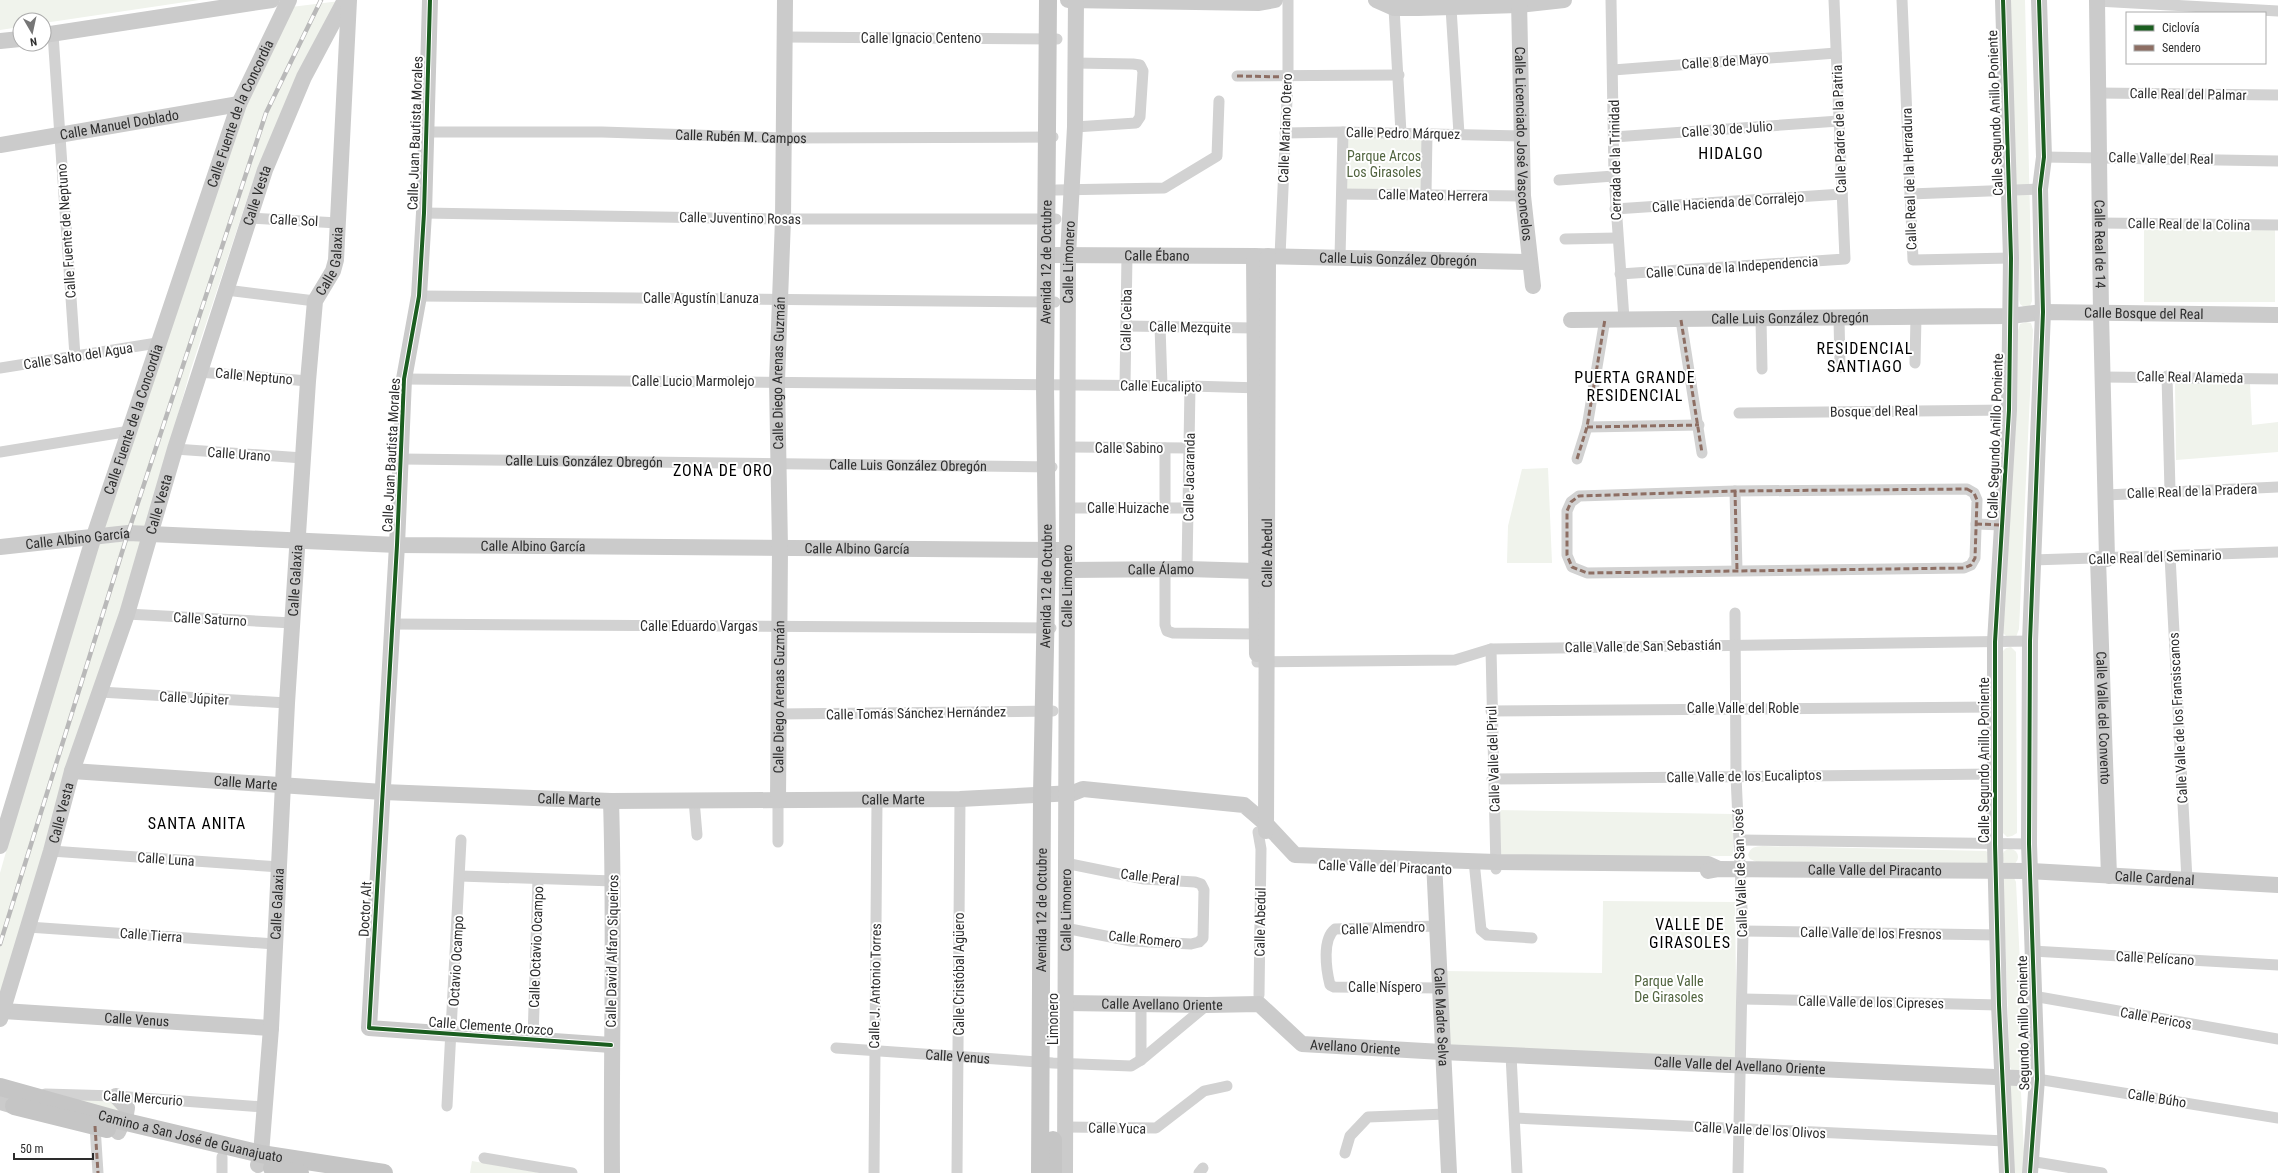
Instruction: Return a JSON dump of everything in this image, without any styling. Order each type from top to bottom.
[{"type":"main road","name":"Avenida 12 de Octubre","points":[[1040,1173],[1054,1063],[1058,793],[1049,711],[1050,628],[1056,550],[1050,467],[1056,385],[1050,302],[1056,255],[1051,219],[1052,39],[1048,0]]},
{"type":"main road","name":"Avenida 12 de Octubre","points":[[1052,39],[1058,0]]},
{"type":"main road","name":"Avenida 12 de Octubre","points":[[1051,137],[1064,189],[1051,219]]},
{"type":"main road","name":"Limonero","points":[[1053,1173],[1054,1063]]},
{"type":"main road","name":"Camino a San José de Guanajuato","points":[[6,1095],[95,1126],[120,1126],[222,1165],[260,1160],[384,1173]]},
{"type":"main road","name":"Camino a San José de Guanajuato","points":[[6,1095],[120,1126],[260,1160],[300,1173]]},
{"type":"street","points":[[52,34],[272,0]]},
{"type":"street","name":"Calle Fuente de la Concordia","points":[[0,846],[94,536],[130,431],[157,343],[239,104],[289,0]]},
{"type":"street","name":"Calle Vesta","points":[[1,1015],[51,851],[72,771],[127,614],[175,449],[250,218],[264,170],[304,77],[345,0]]},
{"type":"street","name":"Calle Galaxia","points":[[260,1160],[271,1028],[287,703],[299,541],[308,381],[315,301],[333,271],[338,222],[349,0]]},
{"type":"street","name":"Calle Juan Bautista Morales","points":[[383,792],[392,624],[398,545],[404,379],[419,296],[424,213],[430,0]]},
{"type":"street","name":"Calle Diego Arenas Guzmán","points":[[778,842],[780,548],[777,381],[783,219],[785,0]]},
{"type":"street","points":[[1068,0],[1259,2],[1275,0]]},
{"type":"street","name":"Calle Limonero","points":[[1065,1173],[1066,1127],[1054,1063],[1066,1003],[1065,863],[1058,793],[1067,570],[1056,550],[1067,508],[1069,447],[1056,385],[1056,255],[1064,189],[1074,127],[1076,0]]},
{"type":"street","name":"Calle Mariano Otero","points":[[1267,256],[1285,133],[1288,76],[1288,0]]},
{"type":"street","points":[[1376,0],[1394,8],[1417,4],[1451,8],[1564,0]]},
{"type":"street","name":"Cerrada de la Trinidad","points":[[1611,0],[1615,209],[1624,319]]},
{"type":"street","name":"Calle Padre de la Patria","points":[[1834,0],[1845,259]]},
{"type":"street","name":"Calle Real de la Herradura","points":[[1902,0],[1913,260],[2011,258]]},
{"type":"street","name":"Calle Segundo Anillo Poniente","points":[[1996,872],[1996,525],[2009,410],[2011,258],[2003,0]]},
{"type":"street","points":[[2030,872],[2030,641],[2043,312],[2040,189],[2044,157],[2039,0]]},
{"type":"street","points":[[2098,1],[2278,10]]},
{"type":"street","name":"Calle Real de 14","points":[[2098,1],[2101,313],[2106,495],[2103,559]]},
{"type":"street","name":"Calle Licenciado José Vasconcelos","points":[[1519,3],[1523,196],[1529,262],[1533,286]]},
{"type":"street","points":[[1394,8],[1399,75],[1401,133]]},
{"type":"street","points":[[1451,8],[1459,134]]},
{"type":"street","name":"Calle Ignacio Centeno","points":[[785,37],[1052,39]]},
{"type":"street","points":[[0,41],[12,40]]},
{"type":"street","name":"Calle Fuente de Neptuno","points":[[50,52],[59,136],[75,356]]},
{"type":"street","name":"Calle 8 de Mayo","points":[[1613,70],[1836,53]]},
{"type":"street","points":[[1074,127],[1136,124],[1140,117],[1143,72],[1140,65],[1133,64],[1075,63]]},
{"type":"street","points":[[1237,76],[1399,75]]},
{"type":"street","name":"Calle Real del Palmar","points":[[2098,93],[2278,96]]},
{"type":"street","points":[[1064,189],[1164,188],[1217,156],[1219,101]]},
{"type":"street","name":"Calle Manuel Doblado","points":[[0,145],[239,104]]},
{"type":"street","name":"Calle 30 de Julio","points":[[1614,137],[1839,121]]},
{"type":"street","name":"Calle Rubén M. Campos","points":[[426,132],[602,132],[783,138],[1051,137]]},
{"type":"street","points":[[1340,258],[1343,132]]},
{"type":"street","name":"Calle Pedro Márquez","points":[[1285,133],[1343,132],[1521,136]]},
{"type":"street","points":[[1426,194],[1427,134]]},
{"type":"street","name":"Calle Valle del Real","points":[[2044,157],[2099,156],[2278,161]]},
{"type":"street","points":[[1559,180],[1614,176]]},
{"type":"street","points":[[1910,194],[2040,189]]},
{"type":"street","name":"Calle Mateo Herrera","points":[[1342,194],[1523,196]]},
{"type":"street","name":"Calle Hacienda de Corralejo","points":[[1615,209],[1842,194]]},
{"type":"street","name":"Calle Juventino Rosas","points":[[424,213],[783,219],[1051,219]]},
{"type":"street","name":"Calle Sol","points":[[250,218],[338,222]]},
{"type":"street","name":"Calle Real de la Colina","points":[[2100,223],[2278,225]]},
{"type":"street","points":[[1565,239],[1617,238]]},
{"type":"street","name":"Calle Ébano","points":[[1056,255],[1267,256]]},
{"type":"street","name":"Calle Ceiba","points":[[1125,385],[1127,255]]},
{"type":"street","name":"Calle Luis González Obregón","points":[[1267,256],[1529,262]]},
{"type":"street","name":"Calle Abedul","points":[[1261,388],[1254,328],[1267,256]]},
{"type":"street","name":"Calle Abedul","points":[[1259,999],[1262,832],[1261,388],[1267,256]]},
{"type":"street","name":"Calle Cuna de la Independencia","points":[[1620,274],[1845,259]]},
{"type":"street","points":[[226,290],[315,301]]},
{"type":"street","name":"Calle Agustín Lanuza","points":[[419,296],[780,298],[1050,302]]},
{"type":"street","name":"Calle Bosque del Real","points":[[2010,316],[2043,312],[2278,315]]},
{"type":"street","name":"Calle Luis González Obregón","points":[[1571,320],[2010,316]]},
{"type":"street","points":[[1915,363],[1916,317]]},
{"type":"street","points":[[1839,318],[1840,367]]},
{"type":"street","points":[[1577,459],[1587,427],[1605,319]]},
{"type":"street","points":[[1761,319],[1762,369]]},
{"type":"street","points":[[1681,320],[1699,425],[1702,454]]},
{"type":"street","name":"Calle Mezquite","points":[[1126,326],[1254,328]]},
{"type":"street","points":[[1160,326],[1162,386]]},
{"type":"street","name":"Calle Salto del Agua","points":[[0,368],[157,343]]},
{"type":"street","name":"Calle Neptuno","points":[[199,372],[308,381]]},
{"type":"street","points":[[2167,376],[2170,491]]},
{"type":"street","name":"Calle Real Alameda","points":[[2103,377],[2167,376],[2278,379]]},
{"type":"street","name":"Calle Lucio Marmolejo","points":[[404,379],[777,381],[1056,385]]},
{"type":"street","name":"Calle Eucalipto","points":[[1056,385],[1261,388]]},
{"type":"street","name":"Calle Jacaranda","points":[[1187,569],[1190,386]]},
{"type":"street","name":"Bosque del Real","points":[[1739,413],[2009,410]]},
{"type":"street","points":[[1587,427],[1699,425]]},
{"type":"street","points":[[0,452],[130,431]]},
{"type":"street","name":"Calle Sabino","points":[[1069,447],[1189,448]]},
{"type":"street","points":[[1165,448],[1165,508]]},
{"type":"street","name":"Calle Urano","points":[[175,449],[303,458]]},
{"type":"street","name":"Calle Luis González Obregón","points":[[401,459],[1050,467]]},
{"type":"street","name":"Calle Real de la Pradera","points":[[2106,495],[2278,487]]},
{"type":"street","points":[[1967,489],[1974,493],[1976,500],[1975,558],[1971,565],[1964,568],[1587,573],[1572,567],[1567,555],[1567,511],[1571,502],[1580,496],[1735,491],[1967,489]]},
{"type":"street","points":[[1735,491],[1737,570]]},
{"type":"street","name":"Calle Abedul","points":[[1262,505],[1256,571],[1262,589],[1257,634],[1262,662]]},
{"type":"street","name":"Calle Huizache","points":[[1067,508],[1188,508]]},
{"type":"street","points":[[1976,524],[1996,525]]},
{"type":"street","name":"Calle Albino García","points":[[0,548],[94,536],[150,533],[398,545],[1056,550]]},
{"type":"street","name":"Calle Real del Seminario","points":[[2032,560],[2103,559],[2278,552]]},
{"type":"street","name":"Calle Valle de los Fransiscanos","points":[[2170,556],[2187,880]]},
{"type":"street","name":"Calle Valle del Convento","points":[[2103,559],[2109,876]]},
{"type":"street","points":[[1165,569],[1165,625],[1167,630],[1173,633],[1257,634]]},
{"type":"street","name":"Calle Álamo","points":[[1067,570],[1187,569],[1256,571]]},
{"type":"street","name":"Calle Valle de San José","points":[[1735,613],[1736,776],[1743,931],[1743,999],[1739,1066],[1738,1173]]},
{"type":"street","name":"Calle Saturno","points":[[127,614],[293,624]]},
{"type":"street","name":"Calle Eduardo Vargas","points":[[392,624],[1050,628]]},
{"type":"street","name":"Calle Valle de San Sebastián","points":[[1262,662],[1455,660],[1491,649],[2030,641]]},
{"type":"street","name":"Calle Valle del Pirul","points":[[1491,649],[1492,780],[1496,866]]},
{"type":"street","name":"Calle Júpiter","points":[[100,692],[287,703]]},
{"type":"street","name":"Calle Valle del Roble","points":[[1491,711],[1995,707]]},
{"type":"street","name":"Calle Tomás Sánchez Hernández","points":[[779,714],[1049,711]]},
{"type":"street","name":"Calle Marte","points":[[72,771],[383,792],[612,801],[960,799],[1058,793]]},
{"type":"street","name":"Calle Valle de los Eucaliptos","points":[[1492,780],[1995,774]]},
{"type":"street","name":"Calle Valle del Piracanto","points":[[1058,793],[1083,789],[1244,805],[1262,832],[1292,864],[1474,865],[1707,872],[1719,868],[2030,872]]},
{"type":"street","name":"Doctor Alt","points":[[369,1028],[383,792]]},
{"type":"street","name":"Calle Cristóbal Agüero","points":[[957,1173],[960,799]]},
{"type":"street","points":[[694,800],[697,835]]},
{"type":"street","name":"Calle J. Antonio Torres","points":[[874,1173],[877,800]]},
{"type":"street","name":"Calle David Alfaro Siqueiros","points":[[612,801],[614,881],[611,1045],[612,1173]]},
{"type":"street","name":"Octavio Ocampo","points":[[447,1106],[452,1034],[461,840]]},
{"type":"street","name":"Calle Valle del Piracanto","points":[[1740,840],[2029,844]]},
{"type":"street","name":"Calle Luna","points":[[51,851],[280,866]]},
{"type":"street","name":"Calle Peral","points":[[1065,863],[1144,879],[1195,882],[1201,884],[1204,890],[1204,918]]},
{"type":"street","name":"Calle Madre Selva","points":[[1434,865],[1449,1173]]},
{"type":"street","points":[[1474,865],[1481,930],[1487,935],[1532,938]]},
{"type":"street","name":"Segundo Anillo Poniente","points":[[1996,872],[1998,1005],[2007,1173]]},
{"type":"street","name":"Calle Cardenal","points":[[2030,872],[2278,885]]},
{"type":"street","name":"Segundo Anillo Poniente","points":[[2030,872],[2037,1079],[2030,1167]]},
{"type":"street","points":[[460,876],[614,881]]},
{"type":"street","name":"Calle Octavio Ocampo","points":[[533,1039],[538,879]]},
{"type":"street","name":"Calle Romero","points":[[1065,928],[1131,941],[1191,944],[1199,942],[1203,938],[1204,918]]},
{"type":"street","name":"Calle Almendro","points":[[1330,985],[1327,940],[1330,933],[1335,929],[1438,926]]},
{"type":"street","name":"Calle Tierra","points":[[28,927],[275,944]]},
{"type":"street","name":"Calle Valle de los Fresnos","points":[[1743,931],[1998,935]]},
{"type":"street","name":"Calle Pelícano","points":[[2032,951],[2278,965]]},
{"type":"street","name":"Calle Níspero","points":[[1330,985],[1334,987],[1441,988]]},
{"type":"street","name":"Calle Pericos","points":[[2033,996],[2278,1039]]},
{"type":"street","name":"Calle Avellano Oriente","points":[[1066,1003],[1207,1005],[1259,999]]},
{"type":"street","name":"Avellano Oriente","points":[[1259,999],[1302,1044],[1442,1052]]},
{"type":"street","name":"Calle Valle de los Cipreses","points":[[1743,999],[1998,1005]]},
{"type":"street","points":[[1141,1005],[1141,1060]]},
{"type":"street","points":[[1141,1060],[1207,1005]]},
{"type":"street","name":"Calle Venus","points":[[1,1015],[271,1028]]},
{"type":"street","name":"Calle Clemente Orozco","points":[[369,1028],[611,1045]]},
{"type":"street","name":"Calle Venus","points":[[836,1048],[1054,1063],[1131,1066],[1141,1060]]},
{"type":"street","name":"Calle Valle del Avellano Oriente","points":[[1442,1052],[2037,1079]]},
{"type":"street","points":[[1511,1055],[1517,1173]]},
{"type":"street","name":"Calle Búho","points":[[2037,1079],[2278,1118]]},
{"type":"street","name":"Calle Yuca","points":[[1066,1127],[1156,1128],[1204,1091],[1227,1086]]},
{"type":"street","name":"Calle Mercurio","points":[[6,1095],[116,1096],[264,1107]]},
{"type":"street","points":[[116,1096],[127,1108],[126,1114],[120,1126]]},
{"type":"street","points":[[1345,1153],[1350,1136],[1368,1117],[1446,1114]]},
{"type":"street","name":"Calle Valle de los Olivos","points":[[1515,1118],[1738,1130],[2005,1141]]},
{"type":"street","points":[[95,1126],[98,1173]]},
{"type":"street","points":[[484,1158],[572,1173]]},
{"type":"street","points":[[2030,1167],[2102,1173]]},
{"type":"green space","points":[[0,0],[199,0],[52,22],[52,12],[12,12],[12,28],[0,30]]},
{"type":"green space","points":[[2010,0],[2025,0],[2032,301],[2030,306],[2025,308],[2020,304],[2019,299]]},
{"type":"green space","points":[[340,1],[256,172],[190,372],[146,528],[101,528],[246,101],[291,7]]},
{"type":"green space","name":"Parque Arcos Los Girasoles","points":[[1345,136],[1424,138],[1424,193],[1343,191]]},
{"type":"green space","points":[[2144,230],[2275,230],[2275,302],[2144,302]]},
{"type":"green space","points":[[2026,322],[2031,323],[2033,330],[2019,629],[2016,637],[2008,638],[2003,633],[2018,331],[2020,324]]},
{"type":"green space","points":[[2175,383],[2250,383],[2252,425],[2278,422],[2278,452],[2176,460]]},
{"type":"green space","points":[[1548,468],[1552,563],[1507,563],[1508,526],[1522,469]]},
{"type":"green space","points":[[140,540],[142,545],[0,1002],[0,873],[34,753],[98,544]]},
{"type":"green space","points":[[2011,647],[2016,652],[2017,833],[2007,837],[2003,833],[2002,652],[2006,648]]},
{"type":"green space","points":[[1494,810],[1733,814],[1733,856],[1496,857]]},
{"type":"green space","points":[[1763,846],[1986,851],[1991,855],[1992,866],[1759,863],[1750,859],[1748,855],[1752,848]]},
{"type":"green space","points":[[2010,849],[2016,851],[2018,857],[2016,863],[2010,865],[2004,863],[2002,857],[2004,851]]},
{"type":"green space","points":[[2009,877],[2014,878],[2016,882],[2025,1066],[2022,1071],[2012,1071],[2010,1067],[2003,884],[2003,879]]},
{"type":"green space","name":"Parque Valle De Girasoles","points":[[1603,901],[1735,902],[1737,1060],[1446,1050],[1442,971],[1602,973]]},
{"type":"green space","points":[[2008,1083],[2020,1085],[2025,1173],[2011,1173]]},
{"type":"green space","points":[[61,1099],[112,1100],[119,1109],[118,1113]]},
{"type":"green space","points":[[472,1161],[541,1173],[470,1173]]},
{"type":"railway","points":[[0,944],[128,533],[266,113],[321,0]]},
{"type":"marked path","points":[[1237,76],[1288,77]]},
{"type":"marked path","points":[[1577,459],[1587,427],[1605,319]]},
{"type":"marked path","points":[[1681,320],[1702,453]]},
{"type":"marked path","points":[[1587,427],[1699,425]]},
{"type":"marked path","points":[[1967,489],[1974,493],[1977,500],[1975,558],[1971,565],[1964,568],[1587,573],[1572,567],[1567,555],[1567,511],[1571,502],[1579,496],[1735,491],[1967,489]]},
{"type":"marked path","points":[[1735,491],[1737,570]]},
{"type":"marked path","points":[[1976,524],[2003,525]]},
{"type":"marked path","points":[[95,1126],[98,1173]]},
{"type":"cycle path","points":[[430,0],[424,213],[419,296],[404,379],[397,545],[369,1028],[611,1045]]},
{"type":"cycle path","points":[[2003,0],[2011,258],[2009,410],[1995,642],[1995,844],[1999,1005],[2007,1173]]},
{"type":"cycle path","points":[[2030,1173],[2037,1079],[2029,844],[2030,641],[2043,312],[2040,189],[2044,157],[2039,0]]},
{"type":"district","name":"HIDALGO","points":[[1731,153]]},
{"type":"district","name":"RESIDENCIAL SANTIAGO","points":[[1865,357]]},
{"type":"district","name":"PUERTA GRANDE RESIDENCIAL","points":[[1635,386]]},
{"type":"district","name":"ZONA DE ORO","points":[[723,470]]},
{"type":"district","name":"SANTA ANITA","points":[[197,823]]},
{"type":"district","name":"VALLE DE GIRASOLES","points":[[1690,933]]}]
